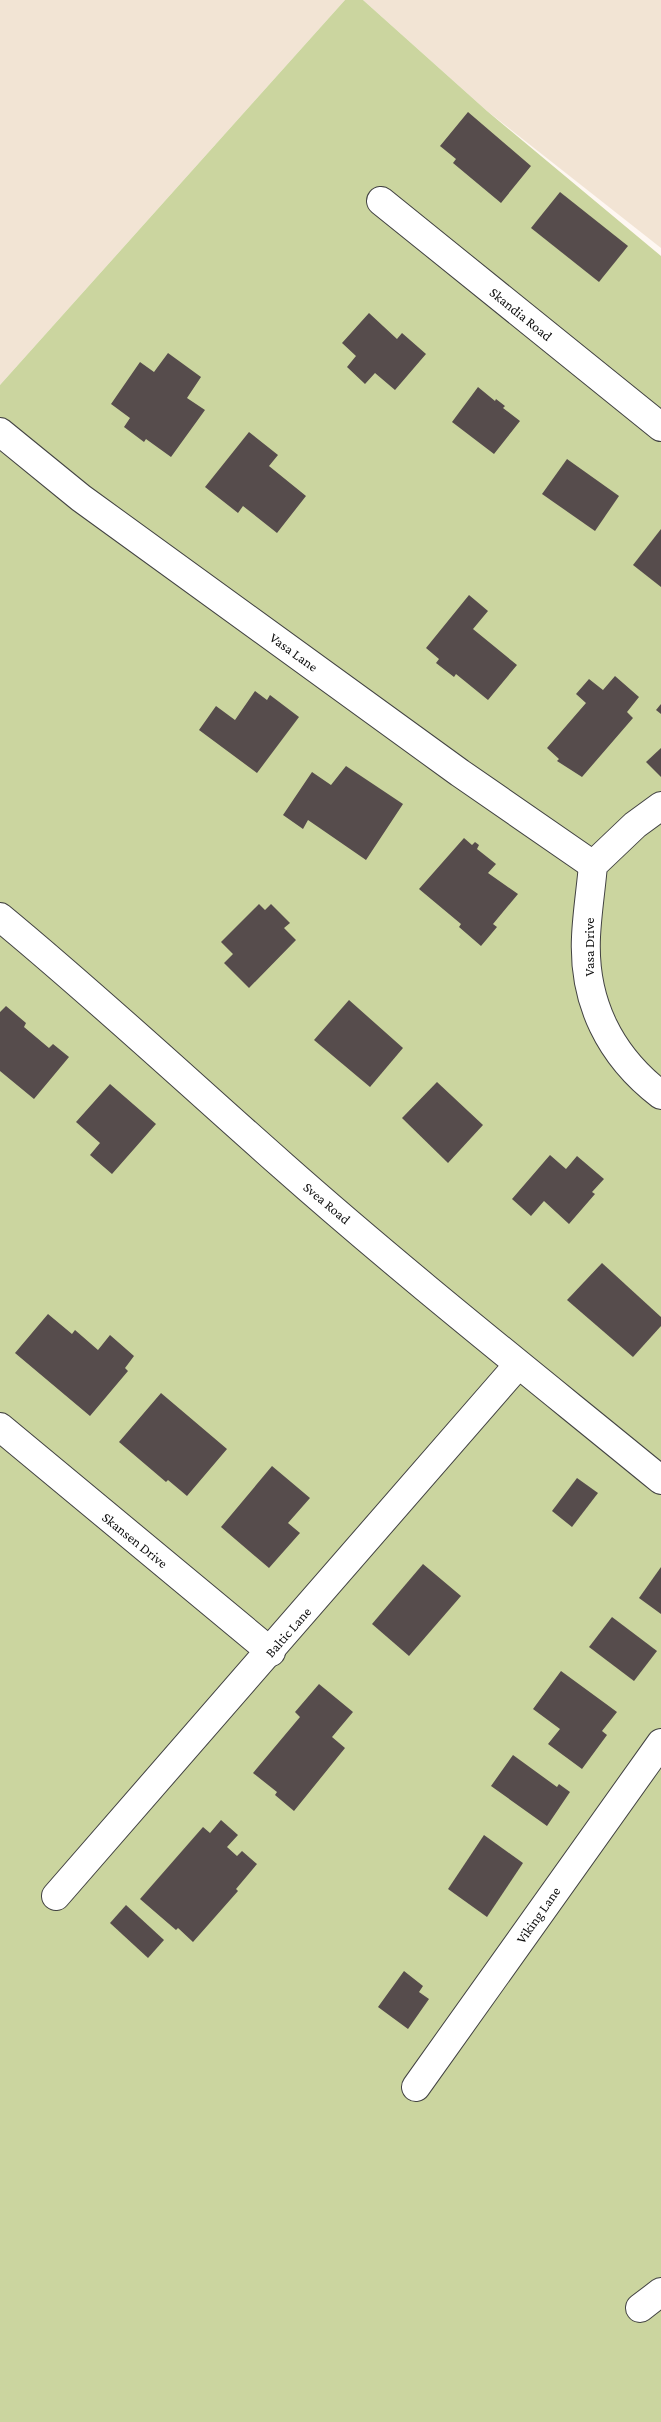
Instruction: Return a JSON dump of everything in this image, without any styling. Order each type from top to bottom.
[{"type":"street","name":"Skandia Road","points":[[381,202],[661,427]]},
{"type":"street","name":"Vasa Lane","points":[[0,432],[81,498],[460,773],[593,865]]},
{"type":"street","points":[[593,865],[635,825],[661,806]]},
{"type":"street","name":"Vasa Drive","points":[[593,865],[586,956],[587,974],[596,1012],[608,1038],[623,1059],[641,1079],[661,1095]]},
{"type":"street","name":"Svea Road","points":[[0,917],[160,1053],[283,1166],[518,1365],[661,1480]]},
{"type":"street","name":"Baltic Lane","points":[[56,1896],[271,1652],[518,1365]]},
{"type":"street","name":"Skansen Drive","points":[[0,1427],[271,1652]]},
{"type":"street","name":"Viking Lane","points":[[416,2087],[661,1743]]},
{"type":"shaded area","points":[[0,0],[345,0],[0,385]]},
{"type":"shaded area","points":[[363,0],[661,0],[661,248],[487,111]]},
{"type":"green space","points":[[345,0],[363,0],[487,111],[661,256],[661,2422],[0,2422],[0,385]]},
{"type":"building","points":[[468,112],[531,166],[501,203],[453,163],[456,159],[440,146]]},
{"type":"building","points":[[560,192],[628,246],[599,282],[531,228]]},
{"type":"building","points":[[369,313],[397,339],[402,333],[426,354],[395,390],[375,373],[365,384],[347,367],[356,356],[342,343]]},
{"type":"building","points":[[168,353],[201,377],[187,398],[205,410],[171,457],[146,439],[144,442],[124,427],[130,418],[111,404],[140,362],[154,372]]},
{"type":"building","points":[[478,387],[495,401],[496,399],[505,406],[503,408],[520,421],[494,454],[452,422]]},
{"type":"building","points":[[249,432],[278,455],[269,466],[306,496],[277,533],[243,506],[238,513],[205,487]]},
{"type":"building","points":[[567,459],[619,496],[595,531],[542,494]]},
{"type":"building","points":[[661,529],[661,587],[633,565]]},
{"type":"building","points":[[469,595],[488,611],[473,629],[517,665],[488,700],[456,674],[454,677],[436,663],[439,659],[426,648]]},
{"type":"building","points":[[615,676],[639,697],[627,712],[633,718],[582,777],[557,761],[559,759],[547,748],[586,703],[576,694],[589,679],[603,690]]},
{"type":"building","points":[[255,691],[267,700],[270,695],[299,717],[257,773],[199,730],[216,706],[235,720]]},
{"type":"building","points":[[661,704],[661,714],[656,710]]},
{"type":"building","points":[[661,748],[661,777],[646,762]]},
{"type":"building","points":[[346,766],[403,804],[366,860],[308,820],[303,829],[283,815],[312,772],[331,785]]},
{"type":"building","points":[[464,838],[472,845],[475,842],[479,845],[477,849],[496,864],[488,873],[518,894],[493,924],[497,927],[481,946],[459,927],[461,924],[419,889]]},
{"type":"building","points":[[259,904],[265,910],[271,904],[290,923],[284,928],[296,940],[249,988],[224,963],[233,954],[221,942]]},
{"type":"building","points":[[349,1000],[403,1048],[370,1087],[314,1040]]},
{"type":"building","points":[[6,1006],[26,1023],[24,1027],[49,1048],[53,1044],[69,1057],[34,1099],[0,1071],[0,1012]]},
{"type":"building","points":[[437,1082],[483,1125],[448,1163],[402,1118]]},
{"type":"building","points":[[110,1084],[156,1124],[112,1174],[90,1155],[100,1143],[76,1122]]},
{"type":"building","points":[[550,1155],[566,1169],[577,1156],[604,1179],[592,1192],[595,1194],[569,1224],[544,1201],[531,1216],[512,1199]]},
{"type":"building","points":[[602,1263],[661,1317],[661,1326],[633,1357],[567,1300]]},
{"type":"building","points":[[48,1314],[72,1334],[75,1330],[98,1350],[110,1335],[134,1356],[125,1368],[128,1371],[90,1416],[15,1353]]},
{"type":"building","points":[[161,1393],[227,1449],[187,1496],[168,1480],[166,1482],[119,1442]]},
{"type":"building","points":[[272,1466],[310,1498],[288,1523],[300,1533],[269,1568],[221,1527]]},
{"type":"building","points":[[577,1478],[598,1493],[572,1527],[552,1511]]},
{"type":"building","points":[[423,1564],[461,1596],[409,1656],[372,1624]]},
{"type":"building","points":[[661,1567],[661,1614],[639,1598]]},
{"type":"building","points":[[612,1617],[657,1651],[634,1681],[589,1647]]},
{"type":"building","points":[[561,1671],[617,1712],[602,1731],[607,1735],[582,1769],[548,1744],[560,1729],[533,1709]]},
{"type":"building","points":[[319,1684],[353,1712],[332,1737],[345,1748],[294,1811],[275,1795],[277,1792],[253,1773],[300,1717],[295,1712]]},
{"type":"building","points":[[513,1755],[557,1787],[559,1784],[570,1792],[547,1826],[491,1786]]},
{"type":"building","points":[[221,1820],[238,1835],[227,1847],[237,1856],[242,1851],[257,1864],[236,1889],[238,1891],[193,1942],[140,1899],[203,1827],[210,1833]]},
{"type":"building","points":[[484,1835],[523,1863],[487,1917],[448,1889]]},
{"type":"building","points":[[126,1905],[164,1940],[148,1958],[110,1923]]},
{"type":"building","points":[[404,1971],[423,1986],[419,1992],[429,1999],[408,2029],[378,2007]]}]
